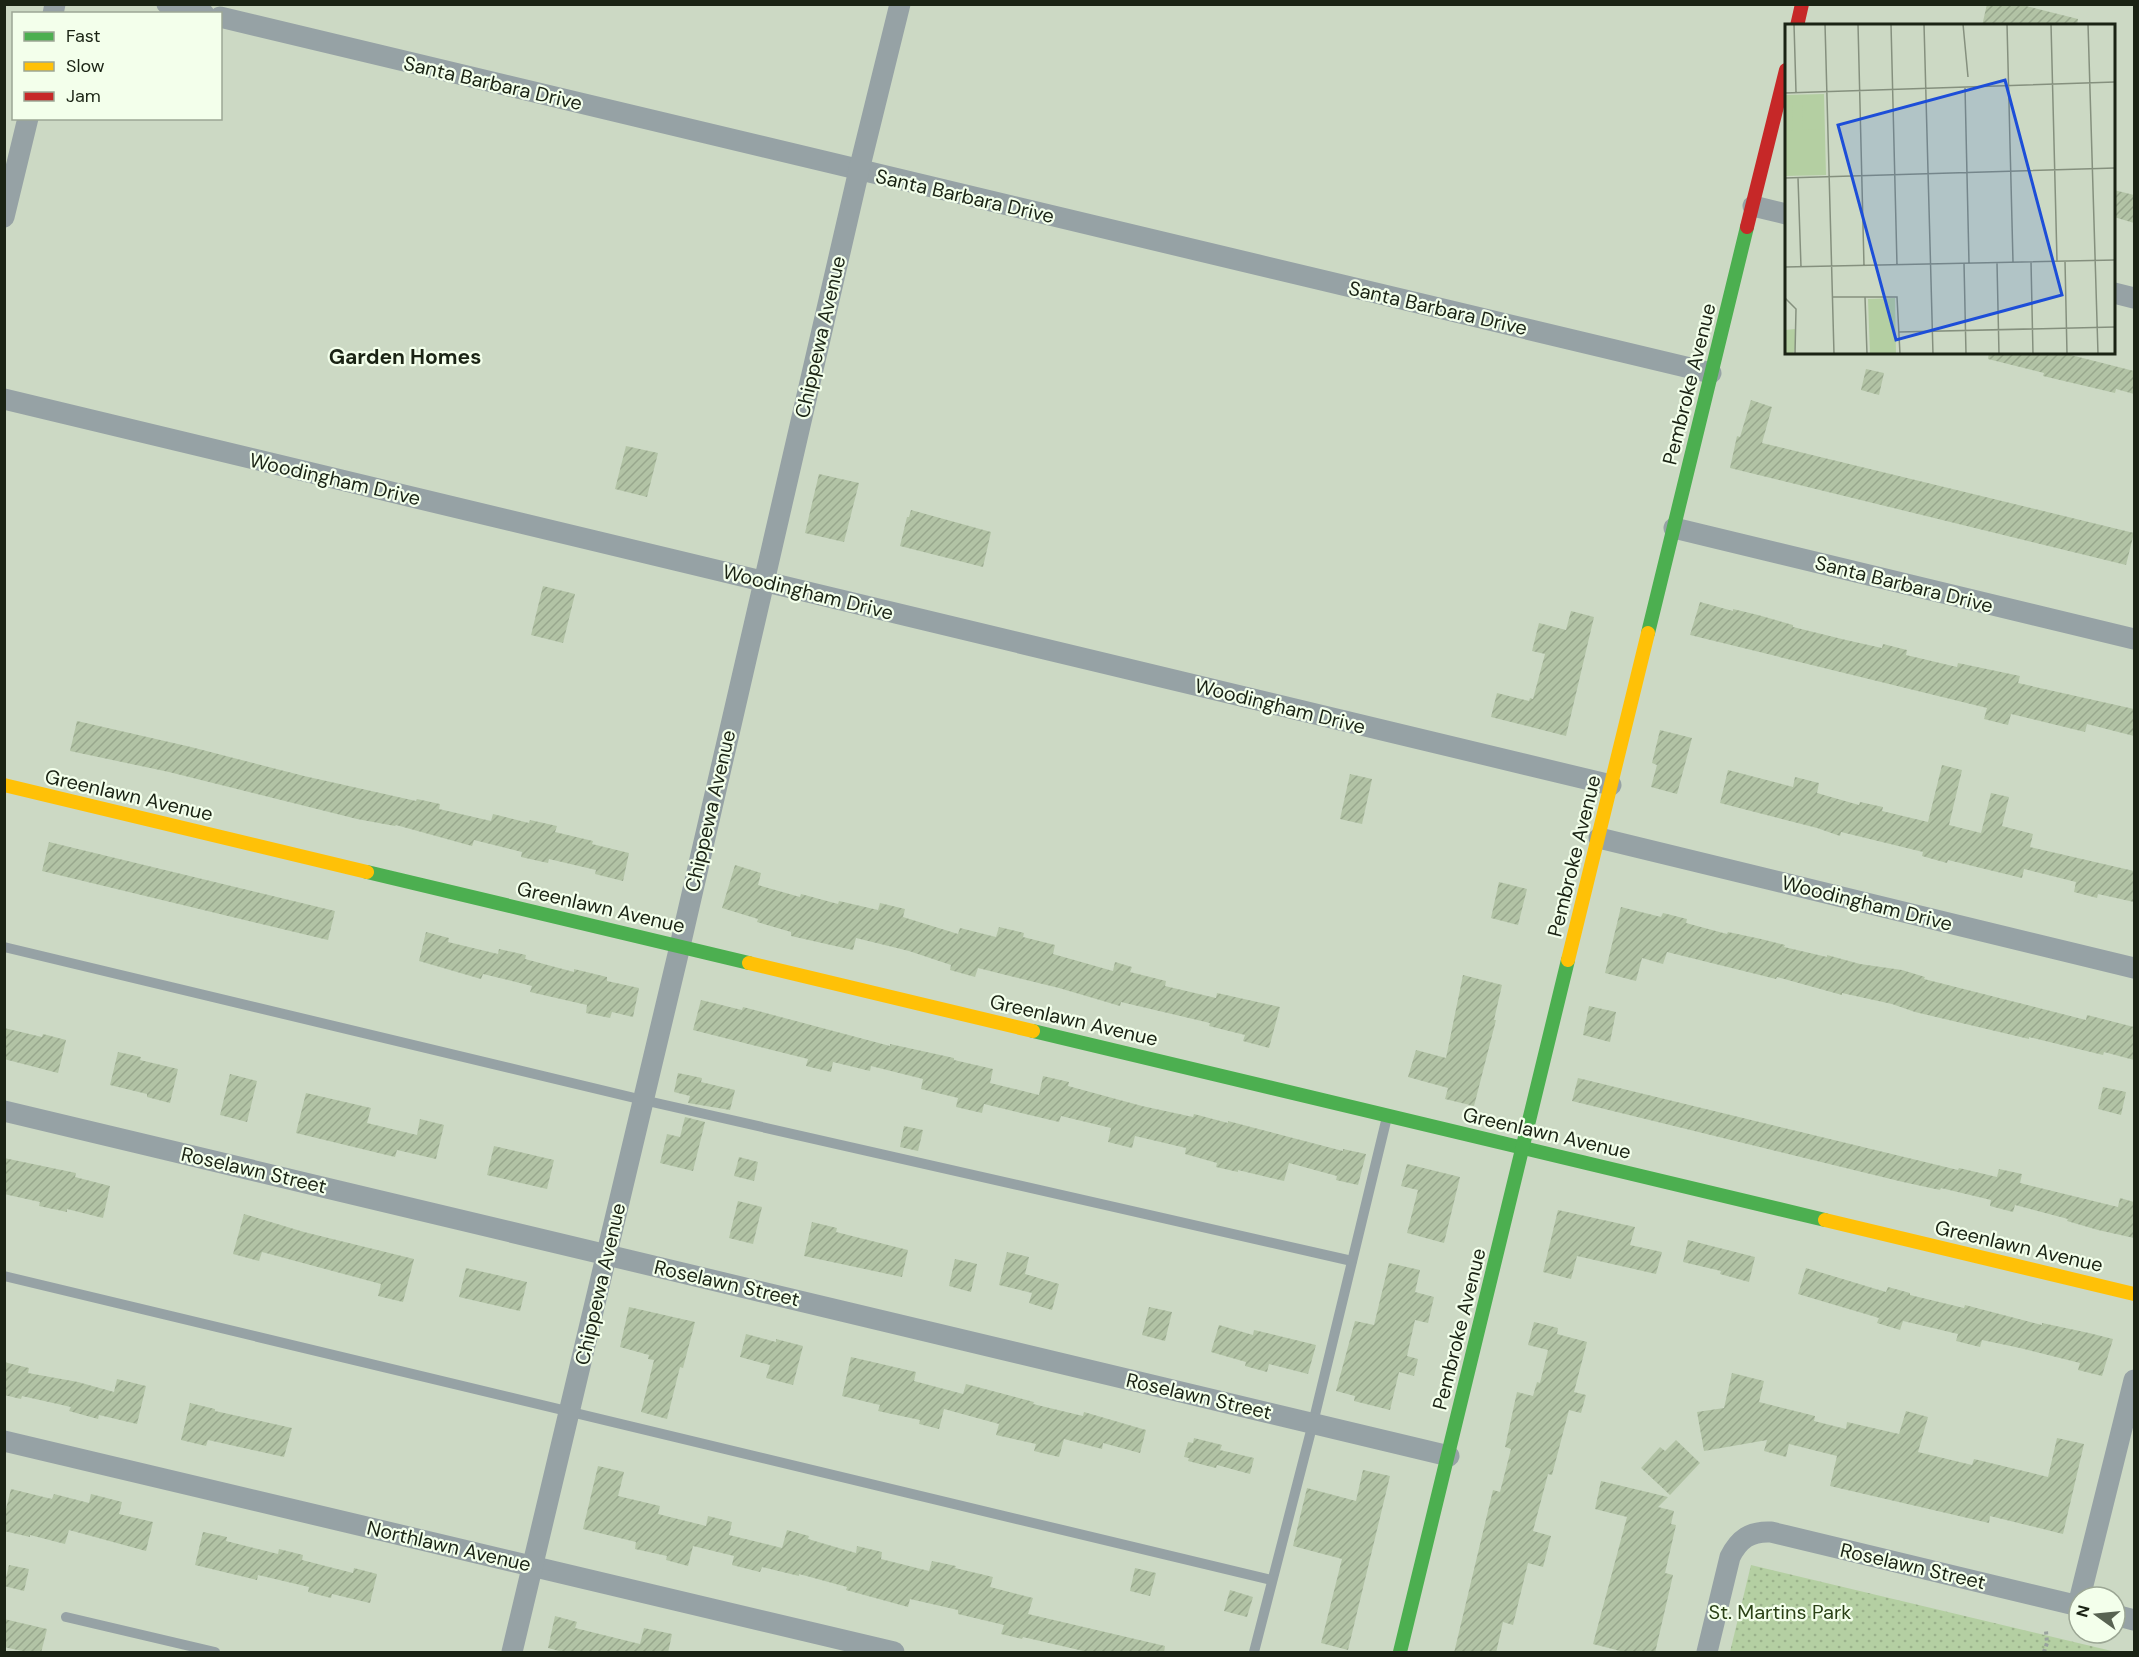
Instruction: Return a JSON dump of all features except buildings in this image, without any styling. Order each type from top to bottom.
[{"type":"street","points":[[167,4],[197,12]]},
{"type":"street","name":"Chippewa Avenue","points":[[512,1653],[680,946],[859,170],[900,4]]},
{"type":"street","points":[[1798,24],[1803,4]]},
{"type":"street","name":"Santa Barbara Drive","points":[[222,17],[1711,373]]},
{"type":"street","name":"Pembroke Avenue","points":[[1400,1653],[1785,74]]},
{"type":"street","points":[[4,217],[28,120]]},
{"type":"street","points":[[1753,206],[1785,214]]},
{"type":"street","points":[[2115,293],[2134,298]]},
{"type":"street","name":"Woodingham Drive","points":[[4,399],[1611,786]]},
{"type":"street","name":"Santa Barbara Drive","points":[[1674,528],[2134,639]]},
{"type":"street","name":"Greenlawn Avenue","points":[[4,785],[2134,1294]]},
{"type":"street","name":"Woodingham Drive","points":[[1599,838],[2134,968]]},
{"type":"street","name":"Roselawn Street","points":[[4,1111],[1449,1456]]},
{"type":"street","points":[[2083,1585],[2134,1380]]},
{"type":"street","name":"Northlawn Avenue","points":[[4,1441],[894,1653]]},
{"type":"street","name":"Roselawn Street","points":[[1707,1653],[1730,1557],[1737,1544],[1747,1536],[1759,1532],[1771,1532],[2067,1599]]},
{"type":"lane","points":[[4,947],[643,1100],[1352,1261]]},
{"type":"lane","points":[[1254,1653],[1388,1115]]},
{"type":"lane","points":[[4,1276],[1272,1580]]},
{"type":"lane","points":[[66,1617],[215,1653]]},
{"type":"path","points":[[2044,1653],[2047,1643],[2046,1631]]},
{"type":"green space","name":"St. Martins Park","points":[[1751,1565],[2067,1640],[2067,1645],[2087,1645],[2116,1652],[1730,1652]]},
{"type":"traffic: fast","points":[[1648,633],[1747,227]]},
{"type":"traffic: fast","points":[[367,872],[749,963]]},
{"type":"traffic: fast","points":[[1400,1652],[1568,960]]},
{"type":"traffic: fast","points":[[1033,1031],[1825,1220]]},
{"type":"traffic: slow","points":[[1568,960],[1648,633]]},
{"type":"traffic: slow","points":[[4,785],[367,872]]},
{"type":"traffic: slow","points":[[749,963],[1033,1031]]},
{"type":"traffic: slow","points":[[1825,1220],[2134,1294]]},
{"type":"traffic: jam","points":[[1797,24],[1802,4]]},
{"type":"traffic: jam","points":[[1747,227],[1785,74]]},
{"type":"district","name":"Garden Homes","points":[[405,357]]}]
